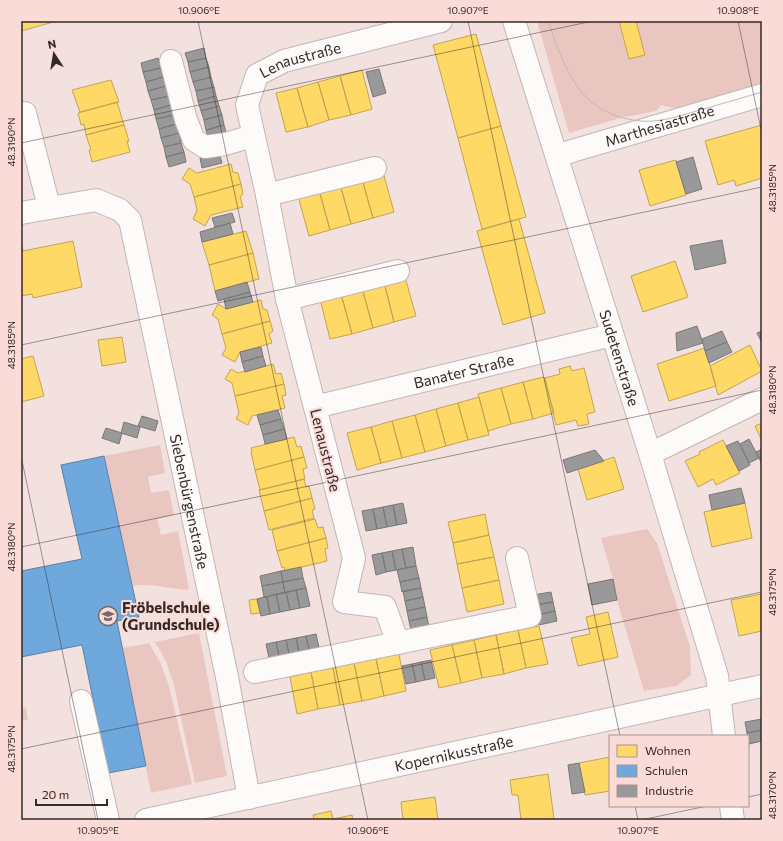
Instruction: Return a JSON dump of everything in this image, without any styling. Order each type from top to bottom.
[{"type":"street","name":"Lenaustraße","points":[[398,643],[385,606],[344,602],[354,558],[287,299],[267,195],[247,105],[257,75],[284,61],[441,21]]},
{"type":"street","name":"Sudetenstraße","points":[[514,21],[594,272],[717,676],[724,735]]},
{"type":"street","points":[[171,61],[186,120],[194,140],[205,147],[225,144],[253,136]]},
{"type":"street","name":"Marthesiastraße","points":[[557,156],[762,95]]},
{"type":"street","points":[[21,213],[49,208],[25,114]]},
{"type":"street","points":[[267,195],[375,168]]},
{"type":"street","name":"Siebenbürgenstraße","points":[[49,208],[96,200],[120,210],[130,220],[227,677],[249,798]]},
{"type":"street","points":[[287,299],[398,271]]},
{"type":"street","name":"Banater Straße","points":[[315,407],[612,335]]},
{"type":"street","points":[[650,454],[762,399]]},
{"type":"street","points":[[255,672],[530,616],[517,558]]},
{"type":"street","name":"Kopernikusstraße","points":[[146,820],[762,686]]},
{"type":"street","points":[[81,701],[108,820]]},
{"type":"street","points":[[731,807],[733,820]]},
{"type":"shaded area","points":[[537,21],[762,21],[762,88],[678,109],[661,105],[656,111],[620,118],[569,133]]},
{"type":"shaded area","points":[[160,445],[165,473],[148,477],[151,493],[169,490],[174,515],[157,519],[161,535],[178,531],[189,589],[186,590],[152,585],[131,586],[104,456]]},
{"type":"shaded area","points":[[647,529],[657,543],[690,647],[691,675],[677,686],[644,691],[617,600],[613,579],[601,538]]},
{"type":"shaded area","points":[[199,633],[227,776],[195,783],[174,685],[166,661],[155,642]]},
{"type":"shaded area","points":[[149,643],[160,662],[169,686],[192,784],[151,793],[123,648]]},
{"type":"shaded area","points":[[26,708],[28,720],[21,721],[21,709]]},
{"type":"building: Wohnen","points":[[21,21],[57,21],[21,31]]},
{"type":"building: Wohnen","points":[[619,21],[636,21],[645,55],[629,59]]},
{"type":"building: Wohnen","points":[[476,34],[501,126],[458,138],[433,45]]},
{"type":"building: Wohnen","points":[[362,70],[372,109],[351,115],[340,76]]},
{"type":"building: Wohnen","points":[[340,76],[351,115],[329,120],[318,82]]},
{"type":"building: Wohnen","points":[[111,80],[119,102],[80,112],[72,90]]},
{"type":"building: Wohnen","points":[[318,82],[329,120],[308,127],[297,88]]},
{"type":"building: Wohnen","points":[[297,88],[308,127],[286,132],[276,93]]},
{"type":"building: Wohnen","points":[[117,102],[124,125],[86,135],[84,124],[81,125],[78,113]]},
{"type":"building: Wohnen","points":[[124,125],[129,141],[127,141],[130,152],[92,162],[89,150],[91,150],[86,135]]},
{"type":"building: Wohnen","points":[[762,125],[762,178],[736,186],[734,180],[718,185],[705,141]]},
{"type":"building: Wohnen","points":[[501,126],[526,217],[482,229],[458,138]]},
{"type":"building: Wohnen","points":[[676,160],[686,195],[650,206],[639,170]]},
{"type":"building: Wohnen","points":[[231,164],[233,172],[238,173],[241,184],[194,197],[190,184],[182,179],[189,168],[197,173]]},
{"type":"building: Wohnen","points":[[383,172],[394,212],[373,218],[362,179]]},
{"type":"building: Wohnen","points":[[362,179],[373,218],[351,224],[340,184]]},
{"type":"building: Wohnen","points":[[241,184],[243,194],[240,197],[243,207],[211,215],[205,226],[193,219],[197,210],[194,197]]},
{"type":"building: Wohnen","points":[[340,184],[351,224],[330,230],[319,190]]},
{"type":"building: Wohnen","points":[[319,190],[330,230],[309,236],[298,196]]},
{"type":"building: Wohnen","points":[[519,219],[545,313],[503,325],[477,231]]},
{"type":"building: Wohnen","points":[[246,231],[253,253],[209,265],[202,242]]},
{"type":"building: Wohnen","points":[[73,241],[82,287],[33,298],[32,294],[21,296],[21,245],[23,251]]},
{"type":"building: Wohnen","points":[[253,253],[259,279],[215,291],[209,265]]},
{"type":"building: Wohnen","points":[[675,261],[688,297],[643,312],[631,276]]},
{"type":"building: Wohnen","points":[[405,277],[416,316],[394,322],[384,282]]},
{"type":"building: Wohnen","points":[[384,282],[394,322],[373,328],[362,288]]},
{"type":"building: Wohnen","points":[[362,288],[373,328],[352,334],[341,294]]},
{"type":"building: Wohnen","points":[[341,294],[352,334],[330,339],[320,299]]},
{"type":"building: Wohnen","points":[[261,300],[263,309],[267,310],[270,321],[222,334],[218,319],[212,315],[218,304],[226,309]]},
{"type":"building: Wohnen","points":[[270,321],[273,331],[269,334],[272,343],[240,352],[235,362],[222,355],[226,348],[222,334]]},
{"type":"building: Wohnen","points":[[122,337],[126,362],[102,366],[98,340]]},
{"type":"building: Wohnen","points":[[750,345],[762,371],[718,395],[710,366]]},
{"type":"building: Wohnen","points":[[705,348],[716,386],[669,401],[657,364]]},
{"type":"building: Wohnen","points":[[33,356],[44,396],[21,402],[21,359]]},
{"type":"building: Wohnen","points":[[273,364],[276,374],[281,373],[284,384],[235,396],[232,383],[225,379],[231,369],[238,373]]},
{"type":"building: Wohnen","points":[[570,366],[572,371],[584,368],[595,412],[587,414],[589,424],[578,426],[576,420],[556,425],[545,378],[560,374],[559,369]]},
{"type":"building: Wohnen","points":[[544,377],[554,413],[533,419],[523,382]]},
{"type":"building: Wohnen","points":[[523,382],[533,419],[511,424],[501,388]]},
{"type":"building: Wohnen","points":[[284,384],[286,395],[282,396],[285,408],[252,416],[248,425],[236,419],[239,413],[235,396]]},
{"type":"building: Wohnen","points":[[501,388],[511,424],[488,431],[478,394]]},
{"type":"building: Wohnen","points":[[479,397],[489,435],[468,440],[458,403]]},
{"type":"building: Wohnen","points":[[458,403],[468,440],[446,446],[436,409]]},
{"type":"building: Wohnen","points":[[436,409],[446,446],[425,452],[415,415]]},
{"type":"building: Wohnen","points":[[415,415],[425,452],[402,458],[392,421]]},
{"type":"building: Wohnen","points":[[392,421],[402,458],[381,463],[371,427]]},
{"type":"building: Wohnen","points":[[762,423],[762,441],[755,426]]},
{"type":"building: Wohnen","points":[[371,427],[381,463],[357,470],[347,433]]},
{"type":"building: Wohnen","points":[[294,437],[297,447],[301,446],[304,457],[255,470],[251,448]]},
{"type":"building: Wohnen","points":[[723,440],[740,473],[716,485],[713,479],[698,487],[685,461]]},
{"type":"building: Wohnen","points":[[304,457],[307,468],[303,469],[305,479],[260,490],[255,470]]},
{"type":"building: Wohnen","points":[[614,457],[624,489],[587,500],[578,469]]},
{"type":"building: Wohnen","points":[[304,479],[306,487],[309,486],[312,498],[264,511],[259,490]]},
{"type":"building: Wohnen","points":[[312,498],[315,509],[312,510],[314,518],[269,530],[264,511]]},
{"type":"building: Wohnen","points":[[745,503],[752,538],[712,547],[704,512]]},
{"type":"building: Wohnen","points":[[485,514],[489,535],[453,543],[448,522]]},
{"type":"building: Wohnen","points":[[315,519],[318,528],[323,527],[326,538],[277,551],[272,530]]},
{"type":"building: Wohnen","points":[[489,535],[494,557],[457,564],[453,543]]},
{"type":"building: Wohnen","points":[[326,538],[328,548],[325,549],[327,561],[285,571],[284,567],[282,568],[277,551]]},
{"type":"building: Wohnen","points":[[494,557],[499,580],[462,588],[457,564]]},
{"type":"building: Wohnen","points":[[499,580],[504,604],[467,612],[462,588]]},
{"type":"building: Wohnen","points":[[762,594],[762,631],[739,636],[731,600]]},
{"type":"building: Wohnen","points":[[257,599],[260,613],[251,614],[249,600]]},
{"type":"building: Wohnen","points":[[608,612],[618,657],[578,666],[571,638],[590,634],[586,617]]},
{"type":"building: Wohnen","points":[[539,626],[548,664],[526,668],[518,630]]},
{"type":"building: Wohnen","points":[[518,630],[526,668],[504,674],[496,635]]},
{"type":"building: Wohnen","points":[[496,635],[504,674],[482,678],[474,640]]},
{"type":"building: Wohnen","points":[[474,640],[482,678],[461,683],[452,645]]},
{"type":"building: Wohnen","points":[[452,645],[461,683],[439,688],[430,650]]},
{"type":"building: Wohnen","points":[[399,654],[406,691],[384,696],[376,659]]},
{"type":"building: Wohnen","points":[[376,659],[384,696],[362,701],[354,663]]},
{"type":"building: Wohnen","points":[[354,663],[362,701],[340,705],[333,668]]},
{"type":"building: Wohnen","points":[[333,668],[340,705],[318,709],[311,672]]},
{"type":"building: Wohnen","points":[[311,672],[318,709],[297,714],[290,677]]},
{"type":"building: Wohnen","points":[[609,757],[609,791],[585,795],[579,763]]},
{"type":"building: Wohnen","points":[[548,774],[554,819],[521,820],[518,795],[512,795],[510,780]]},
{"type":"building: Wohnen","points":[[435,797],[438,820],[403,820],[401,802]]},
{"type":"building: Wohnen","points":[[331,811],[333,819],[352,815],[353,820],[314,820],[313,815]]},
{"type":"building: Schulen","points":[[104,456],[139,617],[117,621],[146,766],[108,773],[82,645],[21,657],[21,571],[82,559],[61,465]]},
{"type":"building: Industrie","points":[[204,48],[206,58],[188,62],[185,53]]},
{"type":"building: Industrie","points":[[158,58],[161,68],[143,72],[141,63]]},
{"type":"building: Industrie","points":[[206,58],[209,67],[190,72],[188,62]]},
{"type":"building: Industrie","points":[[209,67],[211,77],[193,82],[190,72]]},
{"type":"building: Industrie","points":[[161,68],[163,77],[146,82],[143,72]]},
{"type":"building: Industrie","points":[[379,69],[386,93],[373,97],[366,72]]},
{"type":"building: Industrie","points":[[163,77],[166,86],[148,91],[146,82]]},
{"type":"building: Industrie","points":[[211,77],[214,87],[196,91],[193,82]]},
{"type":"building: Industrie","points":[[166,86],[169,96],[151,100],[148,91]]},
{"type":"building: Industrie","points":[[214,87],[216,96],[198,101],[196,91]]},
{"type":"building: Industrie","points":[[169,96],[171,105],[154,110],[151,100]]},
{"type":"building: Industrie","points":[[216,96],[219,106],[201,111],[198,101]]},
{"type":"building: Industrie","points":[[171,105],[174,115],[156,119],[154,110]]},
{"type":"building: Industrie","points":[[219,106],[222,115],[204,120],[201,111]]},
{"type":"building: Industrie","points":[[174,115],[176,124],[159,129],[156,119]]},
{"type":"building: Industrie","points":[[222,115],[224,125],[206,130],[204,120]]},
{"type":"building: Industrie","points":[[176,124],[179,133],[161,138],[159,129]]},
{"type":"building: Industrie","points":[[224,125],[227,135],[209,140],[206,130]]},
{"type":"building: Industrie","points":[[179,133],[181,143],[164,147],[161,138]]},
{"type":"building: Industrie","points":[[181,143],[184,152],[166,157],[164,147]]},
{"type":"building: Industrie","points":[[184,152],[186,162],[169,167],[166,157]]},
{"type":"building: Industrie","points":[[219,153],[222,163],[202,168],[200,158]]},
{"type":"building: Industrie","points":[[693,157],[702,189],[686,194],[676,162]]},
{"type":"building: Industrie","points":[[232,213],[235,222],[215,227],[212,218]]},
{"type":"building: Industrie","points":[[230,223],[233,234],[202,242],[200,232]]},
{"type":"building: Industrie","points":[[722,240],[726,263],[695,270],[690,246]]},
{"type":"building: Industrie","points":[[247,282],[250,292],[218,301],[215,291]]},
{"type":"building: Industrie","points":[[250,292],[253,302],[226,309],[224,299]]},
{"type":"building: Industrie","points":[[697,326],[703,343],[677,351],[676,333]]},
{"type":"building: Industrie","points":[[722,331],[727,342],[705,351],[702,339]]},
{"type":"building: Industrie","points":[[762,331],[762,343],[757,333]]},
{"type":"building: Industrie","points":[[727,342],[732,352],[709,363],[705,351]]},
{"type":"building: Industrie","points":[[261,347],[263,356],[242,362],[240,352]]},
{"type":"building: Industrie","points":[[263,356],[266,366],[245,372],[242,362]]},
{"type":"building: Industrie","points":[[278,410],[281,419],[260,425],[257,415]]},
{"type":"building: Industrie","points":[[142,416],[158,421],[155,431],[138,426]]},
{"type":"building: Industrie","points":[[281,419],[284,429],[263,435],[260,425]]},
{"type":"building: Industrie","points":[[124,422],[140,427],[137,438],[121,433]]},
{"type":"building: Industrie","points":[[106,428],[122,433],[119,444],[102,438]]},
{"type":"building: Industrie","points":[[284,429],[287,439],[265,444],[263,435]]},
{"type":"building: Industrie","points":[[749,439],[759,458],[749,463],[740,444]]},
{"type":"building: Industrie","points":[[738,441],[750,465],[739,471],[726,446]]},
{"type":"building: Industrie","points":[[762,449],[762,464],[756,452]]},
{"type":"building: Industrie","points":[[595,450],[604,461],[567,473],[563,460]]},
{"type":"building: Industrie","points":[[741,488],[745,503],[712,510],[709,495]]},
{"type":"building: Industrie","points":[[403,503],[407,523],[397,525],[393,505]]},
{"type":"building: Industrie","points":[[393,505],[397,525],[387,527],[383,507]]},
{"type":"building: Industrie","points":[[383,507],[387,527],[377,529],[373,509]]},
{"type":"building: Industrie","points":[[373,509],[377,529],[366,531],[362,511]]},
{"type":"building: Industrie","points":[[413,547],[416,566],[406,568],[402,549]]},
{"type":"building: Industrie","points":[[402,549],[406,568],[396,570],[392,551]]},
{"type":"building: Industrie","points":[[392,551],[396,570],[386,572],[382,553]]},
{"type":"building: Industrie","points":[[382,553],[386,572],[376,575],[372,555]]},
{"type":"building: Industrie","points":[[416,566],[419,578],[400,582],[397,570]]},
{"type":"building: Industrie","points":[[301,567],[303,578],[283,582],[281,571]]},
{"type":"building: Industrie","points":[[281,571],[283,582],[262,586],[260,576]]},
{"type":"building: Industrie","points":[[303,578],[306,588],[285,593],[283,582]]},
{"type":"building: Industrie","points":[[419,578],[421,588],[402,592],[400,582]]},
{"type":"building: Industrie","points":[[613,579],[617,600],[592,605],[588,584]]},
{"type":"building: Industrie","points":[[283,582],[285,593],[264,597],[262,586]]},
{"type":"building: Industrie","points":[[306,588],[310,606],[300,608],[296,590]]},
{"type":"building: Industrie","points":[[421,588],[423,597],[405,601],[403,591]]},
{"type":"building: Industrie","points":[[296,590],[300,608],[290,610],[286,592]]},
{"type":"building: Industrie","points":[[286,592],[290,610],[280,612],[276,594]]},
{"type":"building: Industrie","points":[[551,592],[553,602],[535,605],[533,595]]},
{"type":"building: Industrie","points":[[276,594],[280,612],[270,614],[267,597]]},
{"type":"building: Industrie","points":[[267,597],[270,614],[261,616],[257,599]]},
{"type":"building: Industrie","points":[[423,597],[425,607],[407,611],[405,601]]},
{"type":"building: Industrie","points":[[553,602],[555,611],[537,615],[535,605]]},
{"type":"building: Industrie","points":[[425,607],[427,617],[409,621],[407,611]]},
{"type":"building: Industrie","points":[[555,611],[557,621],[539,625],[537,615]]},
{"type":"building: Industrie","points":[[427,617],[429,627],[411,630],[409,621]]},
{"type":"building: Industrie","points":[[316,634],[320,652],[310,654],[306,636]]},
{"type":"building: Industrie","points":[[306,636],[310,654],[300,656],[296,638]]},
{"type":"building: Industrie","points":[[296,638],[300,656],[290,658],[286,640]]},
{"type":"building: Industrie","points":[[286,640],[290,658],[280,661],[276,642]]},
{"type":"building: Industrie","points":[[276,642],[280,661],[270,663],[266,644]]},
{"type":"building: Industrie","points":[[431,660],[435,678],[425,680],[421,662]]},
{"type":"building: Industrie","points":[[421,662],[425,680],[416,682],[412,664]]},
{"type":"building: Industrie","points":[[412,664],[416,682],[406,684],[402,666]]},
{"type":"building: Industrie","points":[[762,719],[762,730],[747,733],[745,722]]},
{"type":"building: Industrie","points":[[762,730],[762,741],[749,744],[749,735],[747,733]]},
{"type":"building: Industrie","points":[[579,763],[585,792],[572,794],[568,765]]},
{"type":"tram line","points":[[548,21],[564,63],[574,82],[581,91],[588,99],[602,109],[627,119],[636,121],[665,119],[762,92]]},
{"type":"place","name":"Fröbelschule (Grundschule)","points":[[108,616]]}]
